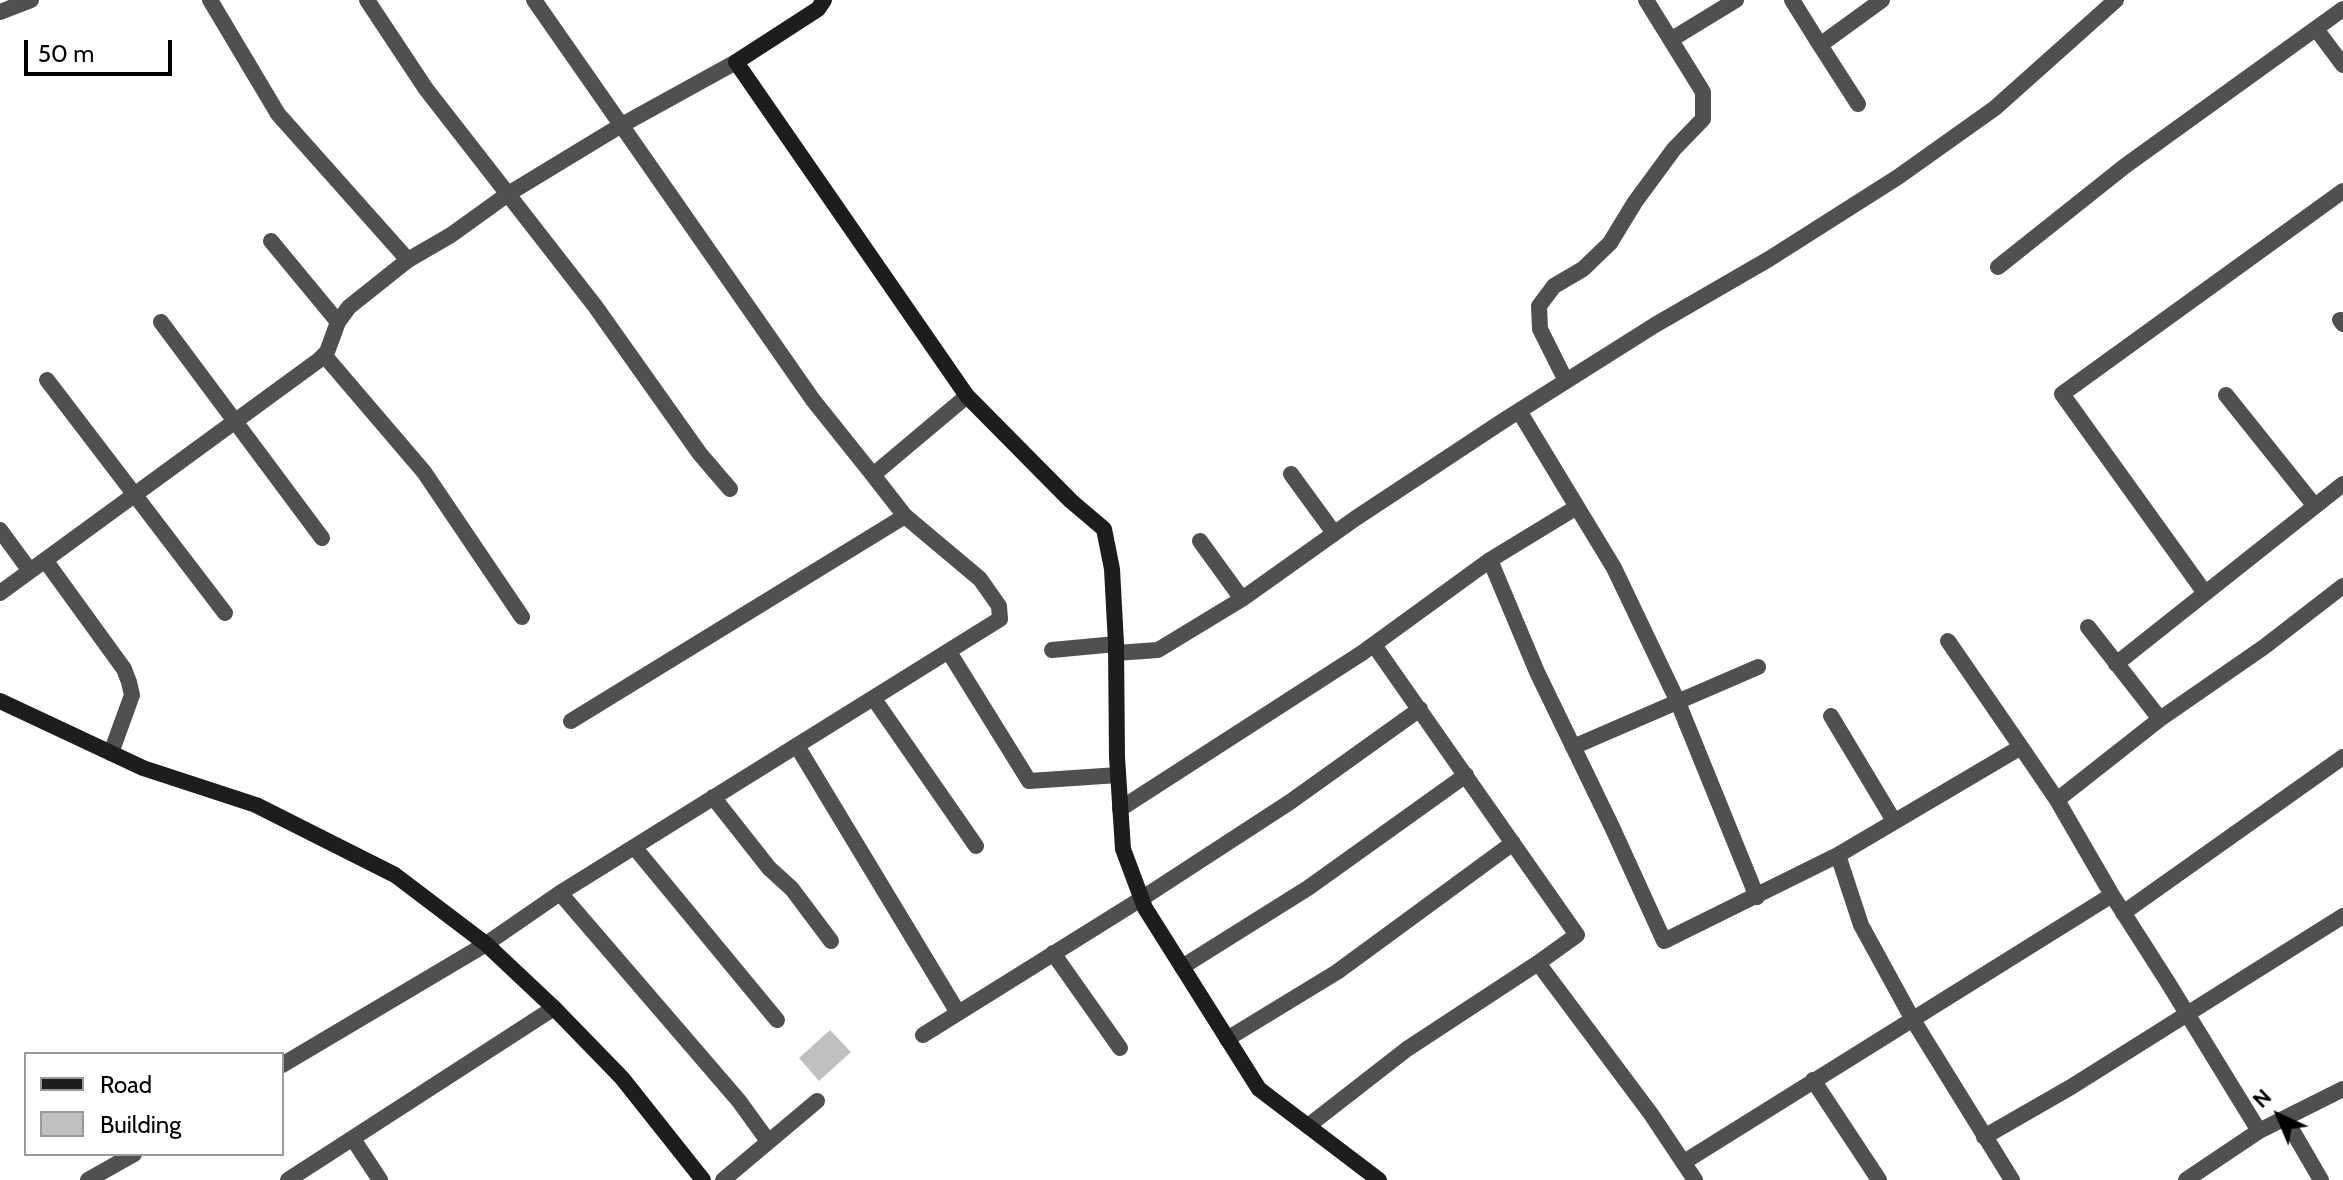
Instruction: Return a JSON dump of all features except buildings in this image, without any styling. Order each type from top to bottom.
[{"type":"street","points":[[0,12],[31,0]]},
{"type":"street","points":[[210,0],[278,114],[408,260]]},
{"type":"street","points":[[367,0],[426,89],[595,306],[700,454],[730,489]]},
{"type":"street","points":[[284,1064],[486,944],[560,893],[1000,619],[999,606],[980,579],[905,516],[813,400],[534,0]]},
{"type":"street","points":[[0,593],[324,355],[338,322],[349,307],[408,260],[620,126],[736,62],[818,9],[824,0]]},
{"type":"street","points":[[1566,381],[1540,329],[1539,306],[1554,286],[1583,269],[1610,243],[1635,202],[1674,149],[1703,119],[1703,92],[1646,0]]},
{"type":"street","points":[[1672,39],[1736,0]]},
{"type":"street","points":[[1792,0],[1858,104]]},
{"type":"street","points":[[1820,45],[1882,0]]},
{"type":"street","points":[[1052,650],[1158,650],[1242,599],[1334,533],[1519,411],[1655,325],[1769,259],[1910,168],[1995,108],[2116,0]]},
{"type":"street","points":[[1998,267],[2125,166],[2343,9]]},
{"type":"street","points":[[2316,29],[2343,65]]},
{"type":"street","points":[[736,62],[967,396],[1071,501],[1104,529],[1112,569],[1123,849],[1141,899],[1259,1089],[1379,1180]]},
{"type":"street","points":[[2205,593],[2062,394],[2343,191]]},
{"type":"street","points":[[271,241],[338,322]]},
{"type":"street","points":[[161,322],[322,538]]},
{"type":"street","points":[[324,355],[424,472],[522,617]]},
{"type":"street","points":[[47,380],[225,613]]},
{"type":"street","points":[[2226,395],[2314,505]]},
{"type":"street","points":[[873,475],[967,396]]},
{"type":"street","points":[[1519,411],[1614,568],[1677,700],[1757,897]]},
{"type":"street","points":[[1291,474],[1334,533]]},
{"type":"street","points":[[2116,664],[2343,484]]},
{"type":"street","points":[[1120,809],[1374,645],[1490,560],[1577,507]]},
{"type":"street","points":[[571,721],[905,516]]},
{"type":"street","points":[[0,530],[30,571]]},
{"type":"street","points":[[1200,541],[1242,599]]},
{"type":"street","points":[[45,560],[124,669],[129,682],[132,695],[111,753]]},
{"type":"street","points":[[1490,560],[1537,672],[1664,941],[1838,855],[2021,747]]},
{"type":"street","points":[[2057,800],[2160,719],[2264,647],[2343,586]]},
{"type":"street","points":[[2088,627],[2160,719]]},
{"type":"street","points":[[1948,641],[2057,800],[2112,895],[2259,1131]]},
{"type":"street","points":[[1308,1126],[1407,1049],[1577,935],[1374,645]]},
{"type":"street","points":[[949,652],[1029,781],[1118,775]]},
{"type":"street","points":[[1573,747],[1758,667]]},
{"type":"street","points":[[874,699],[976,846]]},
{"type":"street","points":[[0,701],[143,768],[256,805],[395,875],[486,944],[554,1008],[622,1078],[703,1180]]},
{"type":"street","points":[[923,1035],[1290,802],[1420,709]]},
{"type":"street","points":[[1831,716],[1894,821]]},
{"type":"street","points":[[797,746],[957,1011]]},
{"type":"street","points":[[2123,913],[2343,757]]},
{"type":"street","points":[[1182,967],[1308,888],[1466,775]]},
{"type":"street","points":[[713,797],[769,868],[792,889],[831,941]]},
{"type":"street","points":[[1227,1039],[1337,972],[1513,843]]},
{"type":"street","points":[[635,848],[777,1020]]},
{"type":"street","points":[[1838,855],[1861,925],[1913,1020],[2012,1180]]},
{"type":"street","points":[[560,893],[739,1101],[768,1141]]},
{"type":"street","points":[[1684,1162],[2112,895]]},
{"type":"street","points":[[1984,1137],[2071,1087],[2343,916]]},
{"type":"street","points":[[1053,953],[1120,1048]]},
{"type":"street","points":[[1538,963],[1695,1180]]},
{"type":"street","points":[[288,1180],[554,1008]]},
{"type":"street","points":[[1813,1080],[1879,1180]]},
{"type":"street","points":[[2186,1180],[2259,1131],[2343,1089]]},
{"type":"street","points":[[723,1180],[817,1101]]},
{"type":"street","points":[[2285,1118],[2321,1180]]},
{"type":"street","points":[[353,1139],[380,1180]]},
{"type":"street","points":[[98,1178],[131,1156]]}]
